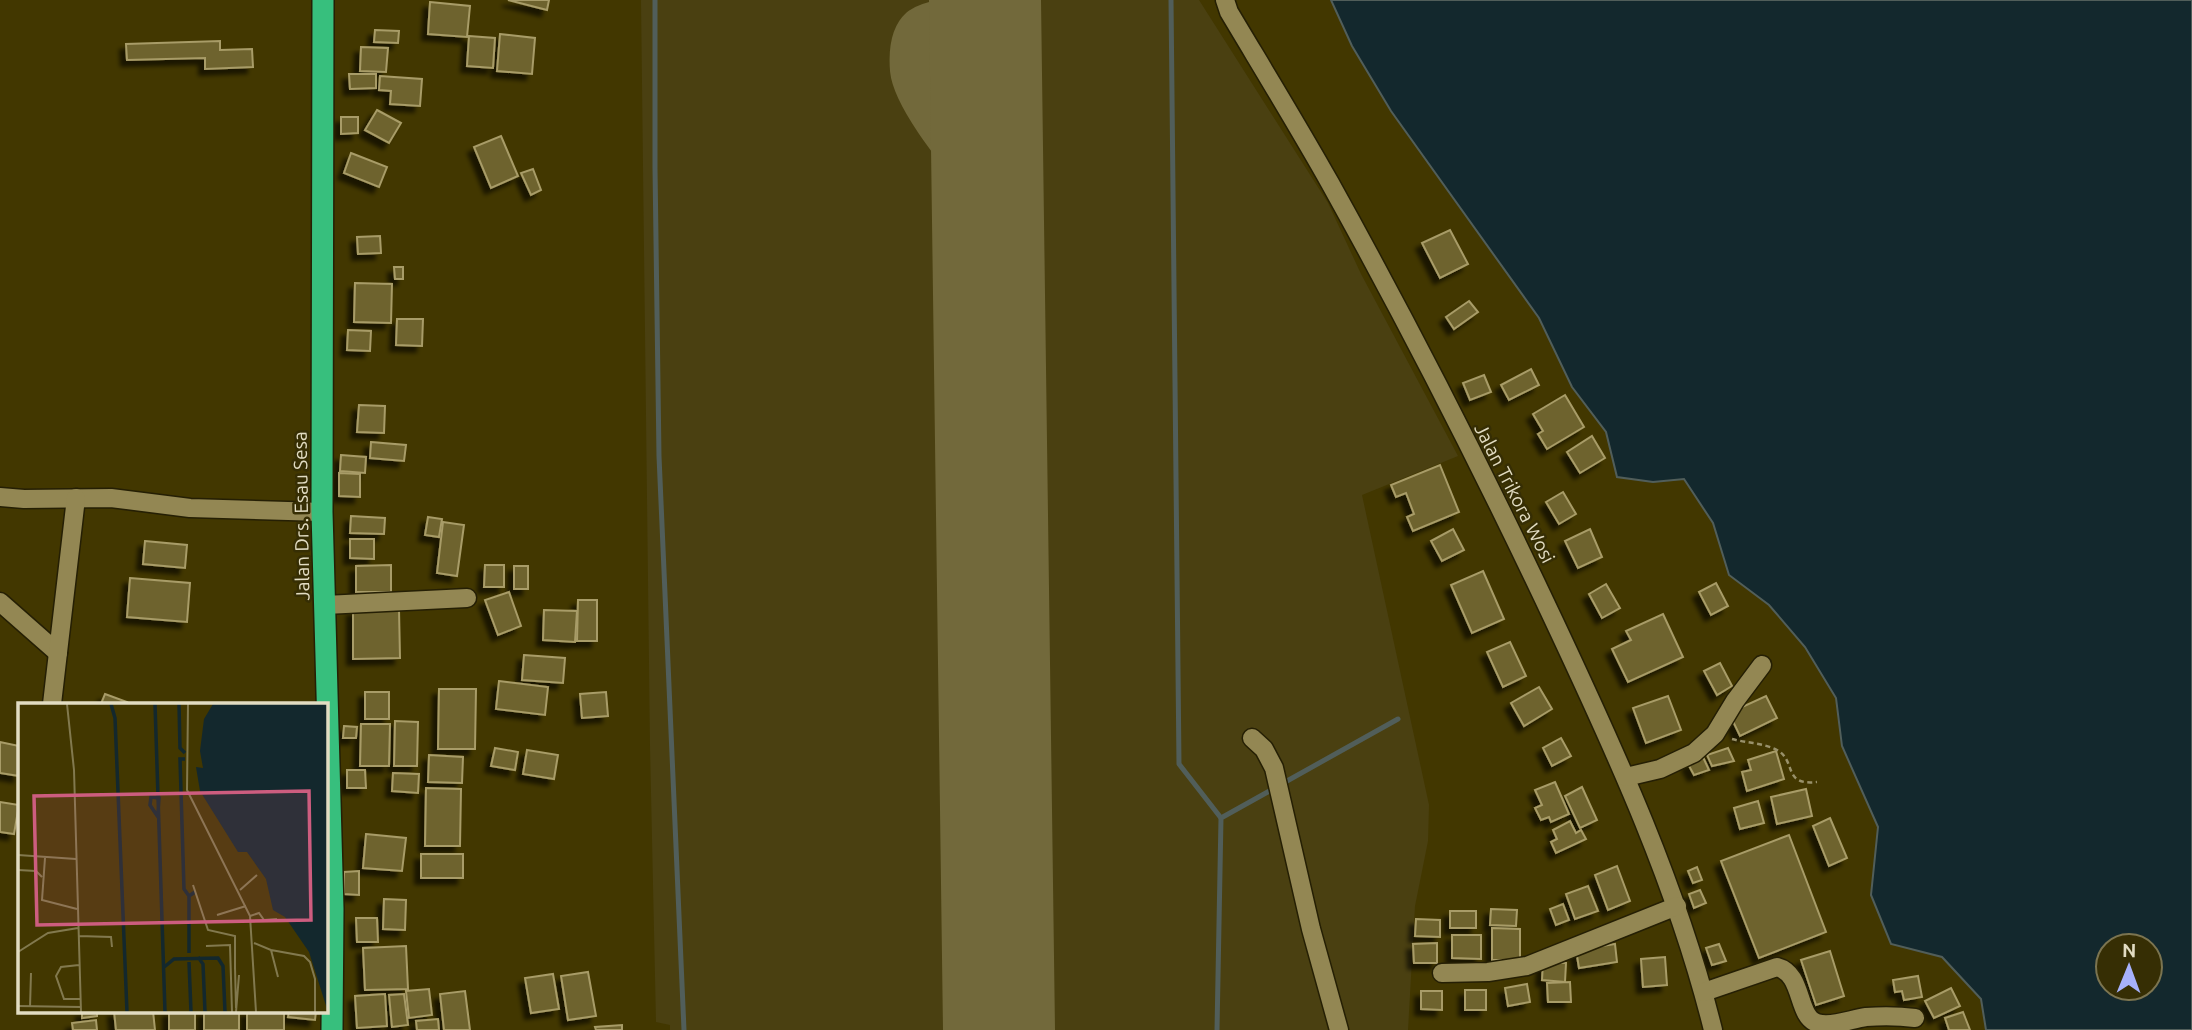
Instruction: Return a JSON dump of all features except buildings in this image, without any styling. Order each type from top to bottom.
[{"type":"highway","name":"Jalan Drs. Esau Sesa","points":[[323,0],[322,512],[327,703]]},
{"type":"highway","name":"Jalan Drs. Esau Sesa","points":[[327,706],[332,1030]]},
{"type":"street","name":"Jalan Trikora Wosi","points":[[1225,0],[1229,12],[1330,184],[1405,322],[1521,549],[1626,778],[1676,906],[1704,992],[1713,1030]]},
{"type":"street","points":[[0,497],[111,498],[190,508],[322,512]]},
{"type":"street","points":[[52,703],[76,498]]},
{"type":"street","points":[[326,605],[467,598]]},
{"type":"street","points":[[0,602],[58,653]]},
{"type":"street","points":[[1626,778],[1660,768],[1694,753],[1715,734],[1762,665]]},
{"type":"street","points":[[1252,738],[1264,749],[1274,768],[1311,929],[1339,1030]]},
{"type":"street","points":[[1442,973],[1488,972],[1527,966],[1676,906]]},
{"type":"street","points":[[1704,992],[1777,967],[1792,977],[1808,1016],[1816,1023],[1876,1017],[1915,1018]]},
{"type":"path","points":[[1715,734],[1775,748],[1781,753],[1795,778],[1804,783],[1817,782]]},
{"type":"shaded area","points":[[641,0],[1199,0],[1328,203],[1361,274],[1458,456],[1362,495],[1429,805],[1428,841],[1415,906],[1408,1030],[670,1030],[670,1025],[656,1022]]},
{"type":"water","points":[[1331,0],[2192,0],[2192,1030],[1986,1030],[1981,999],[1942,957],[1891,944],[1871,895],[1878,827],[1842,746],[1836,698],[1805,647],[1769,605],[1729,575],[1713,523],[1684,479],[1653,482],[1617,477],[1606,432],[1572,387],[1539,318],[1391,111],[1352,46]]},
{"type":"waterway","points":[[655,0],[659,456],[684,1030]]},
{"type":"waterway","points":[[1171,0],[1179,764],[1221,818]]},
{"type":"waterway","points":[[1287,781],[1398,719]]},
{"type":"waterway","points":[[1217,1030],[1221,818],[1273,789]]},
{"type":"taxiway","points":[[987,155],[998,57],[993,32],[983,20],[970,17],[926,26],[918,33],[912,48],[915,83],[943,130],[987,187]]},
{"type":"runway","points":[[985,0],[999,1030]]}]
